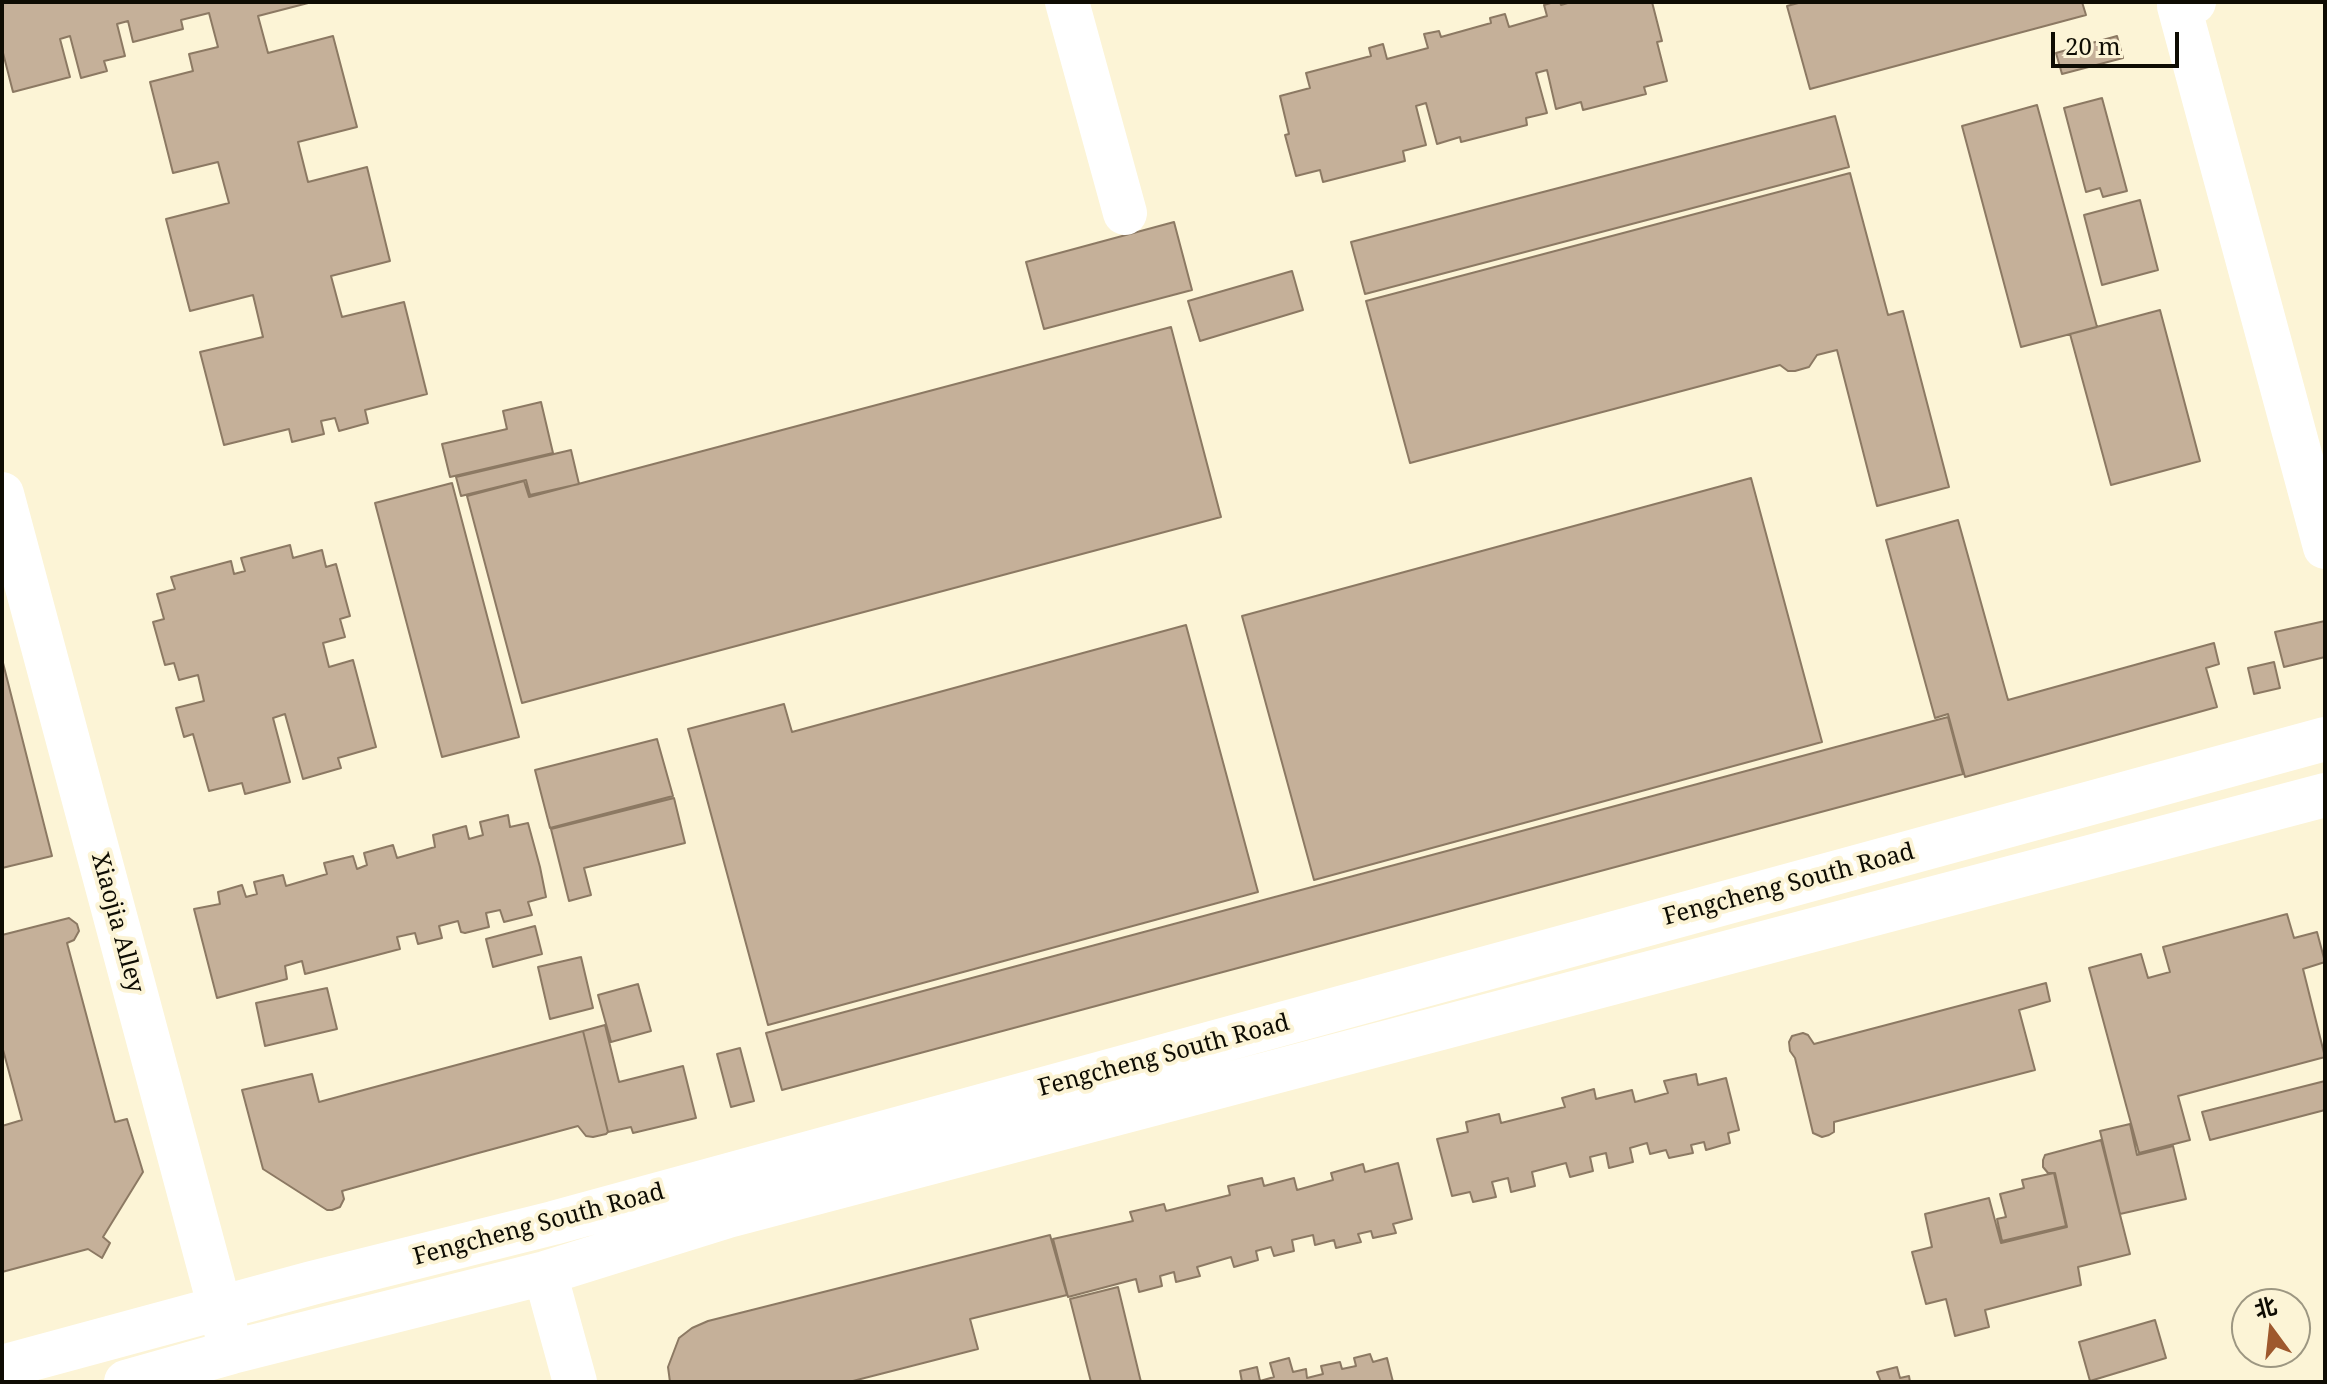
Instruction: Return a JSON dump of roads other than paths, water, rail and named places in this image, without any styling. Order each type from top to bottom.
[{"type":"street","points":[[1067,2],[1125,213]]},
{"type":"street","points":[[2194,2],[2179,6],[2325,547]]},
{"type":"street","name":"Xiaojia Alley","points":[[2,494],[232,1352]]},
{"type":"street","name":"Fengcheng South Road","points":[[2,1367],[553,1223],[2325,739]]},
{"type":"street","name":"Fengcheng South Road","points":[[126,1382],[545,1273],[728,1216],[2325,795]]},
{"type":"street","points":[[545,1273],[575,1382]]}]
